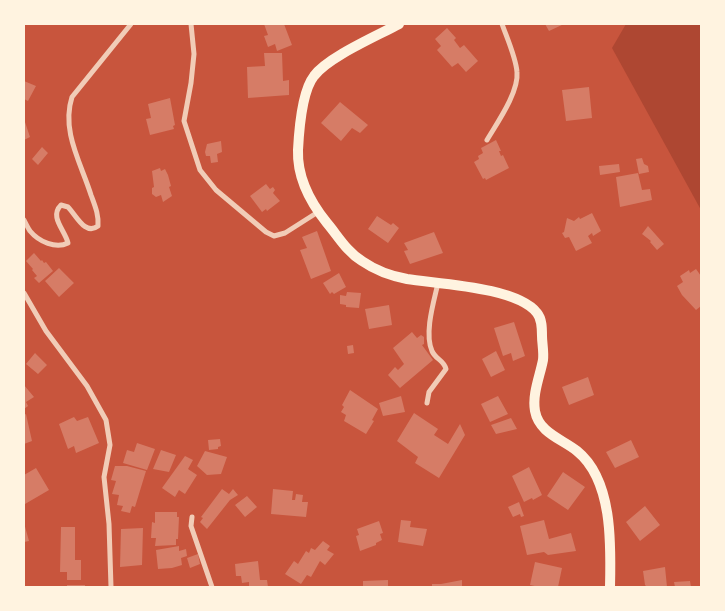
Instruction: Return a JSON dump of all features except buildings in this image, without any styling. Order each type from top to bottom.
[{"type":"main road","points":[[399,24],[324,66],[312,77],[303,112],[298,157],[302,178],[310,199],[318,212],[346,248],[361,261],[384,272],[404,278],[485,290],[511,297],[529,306],[538,314],[542,325],[543,358],[534,399],[535,411],[539,423],[549,433],[578,452],[596,476],[604,494],[611,561],[610,587]]},
{"type":"street","points":[[24,220],[30,231],[42,240],[62,246],[68,243],[56,217],[57,210],[61,205],[68,207],[85,228],[90,230],[98,226],[95,207],[70,137],[69,105],[72,97],[131,24]]},
{"type":"street","points":[[191,24],[194,54],[184,121],[200,170],[216,190],[266,232],[274,236],[285,233],[318,212]]},
{"type":"street","points":[[487,140],[512,95],[517,82],[517,71],[502,24]]},
{"type":"street","points":[[427,404],[429,392],[446,369],[445,363],[432,353],[430,344],[431,316],[438,283]]},
{"type":"street","points":[[24,294],[46,331],[87,386],[106,420],[110,445],[104,477],[109,524],[111,587]]},
{"type":"street","points":[[192,516],[191,526],[212,587]]},
{"type":"shaded area","points":[[626,24],[701,24],[701,210],[612,48]]}]
